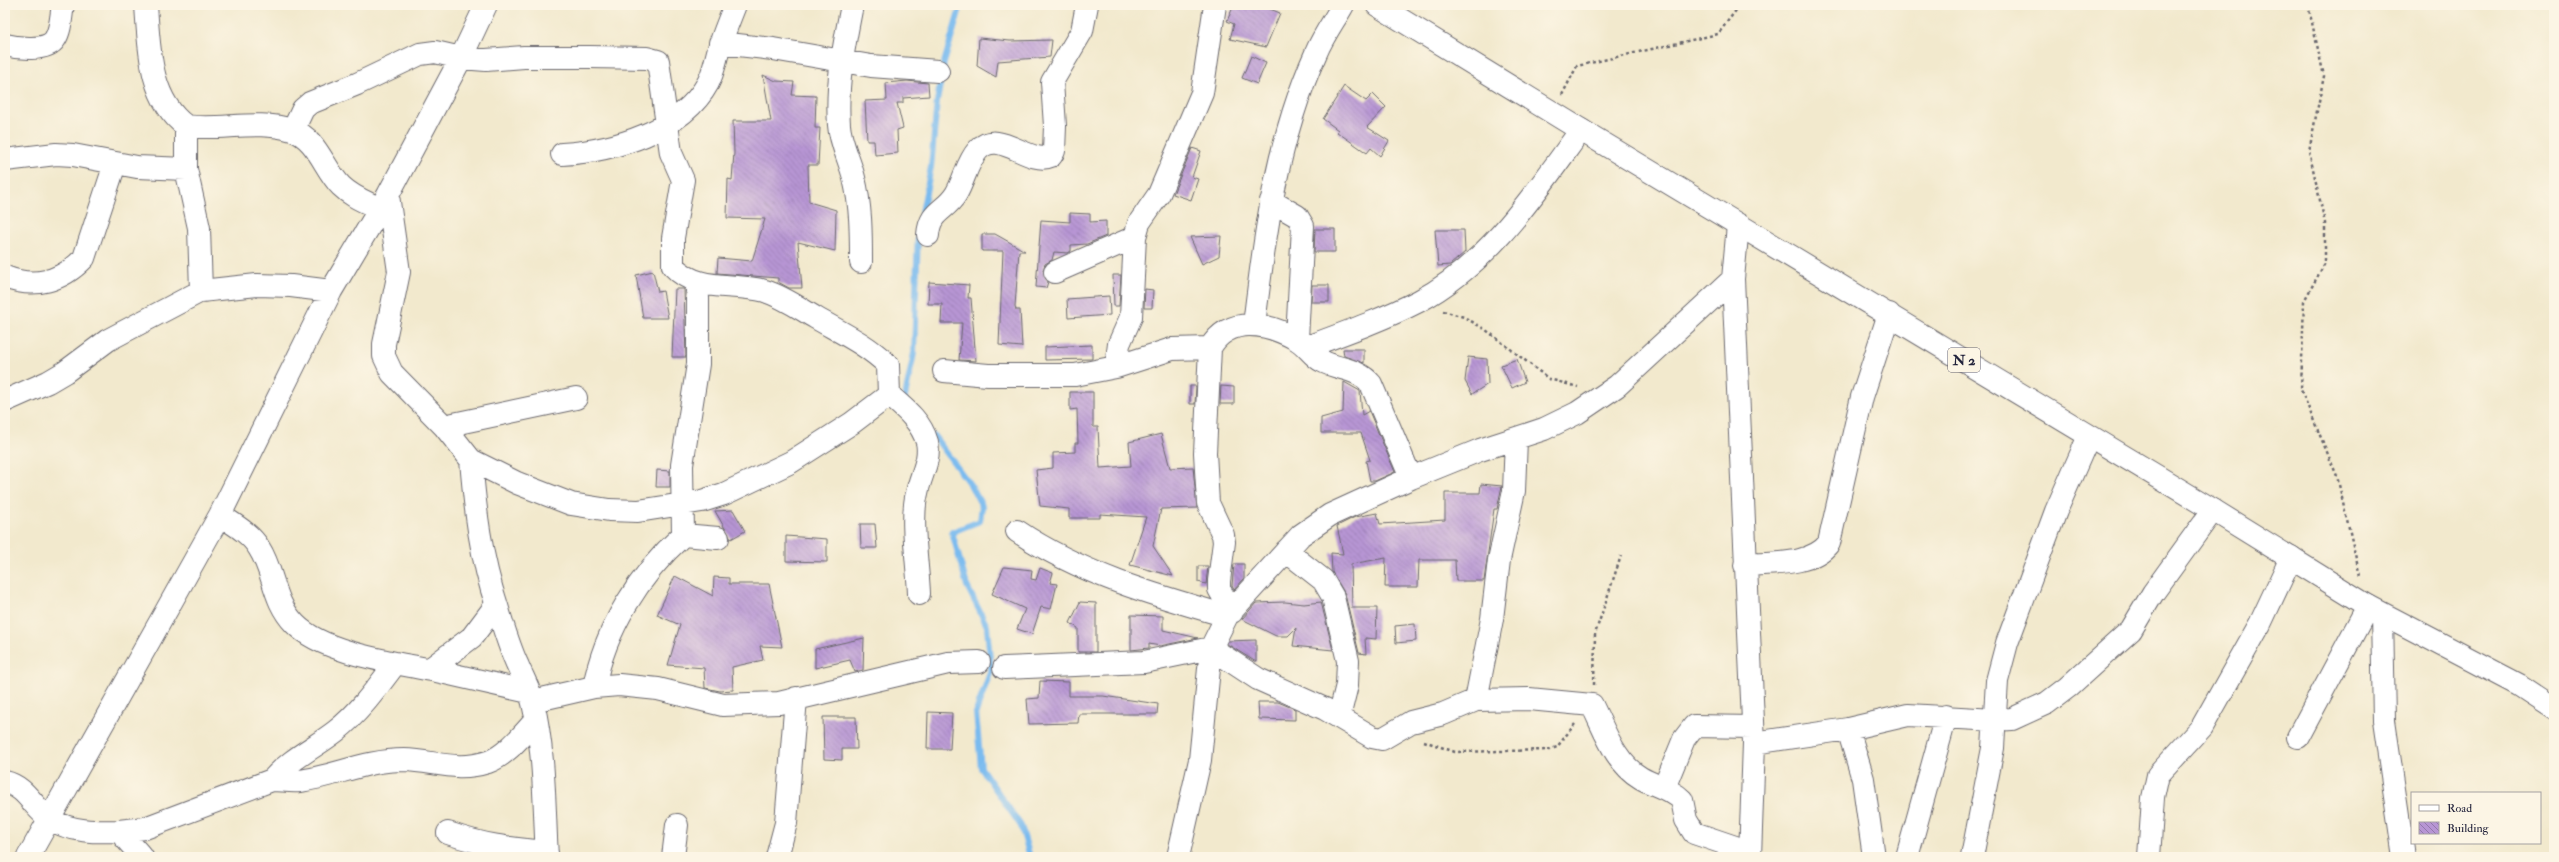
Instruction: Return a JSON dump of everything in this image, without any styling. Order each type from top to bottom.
[{"type":"street","points":[[5,45],[27,47],[50,44],[55,39],[62,5]]},
{"type":"street","points":[[146,5],[153,69],[159,88],[175,118],[186,126],[201,128],[274,127],[293,130],[308,140],[340,185],[353,196],[384,202]]},
{"type":"street","points":[[28,857],[220,515],[330,291],[384,202],[461,58],[486,5]]},
{"type":"street","points":[[562,154],[612,147],[666,123],[700,97],[709,82],[720,43],[735,5]]},
{"type":"street","points":[[852,5],[841,62],[839,127],[858,194],[861,216],[861,262]]},
{"type":"street","points":[[928,235],[929,222],[936,212],[950,203],[976,151],[984,145],[994,142],[1037,158],[1052,156],[1054,151],[1055,126],[1052,82],[1082,31],[1087,5]]},
{"type":"street","points":[[1116,367],[1120,344],[1131,317],[1135,237],[1139,223],[1159,194],[1202,93],[1214,5]]},
{"type":"street","points":[[1254,325],[1271,201],[1291,119],[1316,52],[1343,5]]},
{"type":"street","name":"N 2","points":[[1377,5],[1553,114],[1889,314],[2375,610],[2519,686],[2554,708]]},
{"type":"street","points":[[720,43],[773,49],[841,62],[938,71]]},
{"type":"street","points":[[293,130],[303,110],[310,103],[357,84],[420,54],[435,52],[461,58],[653,59],[660,67],[671,153],[683,180],[673,238],[673,266],[682,275],[696,282],[764,291],[786,299],[871,349],[888,365],[889,395],[910,413],[927,442],[927,458],[916,493],[915,520],[919,594]]},
{"type":"street","points":[[186,126],[186,169],[199,228],[201,291]]},
{"type":"street","points":[[1302,343],[1420,300],[1475,261],[1499,238],[1581,130]]},
{"type":"street","points":[[5,160],[56,154],[73,155],[115,164],[153,169],[186,169]]},
{"type":"street","points":[[5,277],[28,283],[44,282],[72,270],[84,258],[115,164]]},
{"type":"street","points":[[1271,201],[1296,216],[1303,226],[1302,343]]},
{"type":"street","points":[[384,202],[398,272],[384,344],[384,356],[392,373],[444,426],[471,460],[517,483],[571,504],[609,510],[638,511],[683,505],[724,494],[791,462],[852,423],[889,395]]},
{"type":"street","points":[[1004,668],[1144,662],[1211,648],[1258,679],[1339,717],[1372,736],[1382,738],[1411,722],[1444,714],[1476,700],[1529,699],[1592,705],[1607,737],[1621,760],[1641,778],[1664,788],[1682,800],[1686,820],[1694,833],[1750,855],[1753,735],[1733,279],[1738,225]]},
{"type":"street","points":[[1055,272],[1135,237]]},
{"type":"street","points":[[1178,857],[1200,760],[1211,648],[1230,614],[1301,535],[1330,515],[1411,478],[1480,450],[1516,439],[1570,416],[1617,386],[1733,279]]},
{"type":"street","points":[[683,535],[683,457],[698,364],[698,298],[696,282]]},
{"type":"street","points":[[5,402],[54,379],[108,340],[201,291],[257,285],[291,286],[330,291]]},
{"type":"street","points":[[1745,565],[1784,562],[1817,555],[1829,543],[1862,397],[1889,314]]},
{"type":"street","points":[[1230,614],[1218,581],[1224,542],[1223,535],[1208,503],[1205,453],[1210,348],[1217,337],[1228,328],[1254,325],[1275,330],[1302,343],[1322,361],[1356,372],[1371,384],[1411,478]]},
{"type":"street","points":[[944,371],[988,375],[1075,375],[1116,367],[1172,349],[1210,348]]},
{"type":"street","points":[[444,426],[576,398]]},
{"type":"street","points":[[1972,857],[1988,783],[1995,720],[1997,680],[2018,609],[2056,511],[2089,436]]},
{"type":"street","points":[[1476,700],[1492,619],[1499,560],[1514,490],[1516,439]]},
{"type":"street","points":[[448,833],[474,843],[547,855],[533,705],[496,605],[482,554],[474,497],[471,460]]},
{"type":"street","points":[[1664,788],[1684,739],[1694,726],[1753,735],[1848,729],[1908,715],[1995,720],[2012,719],[2047,703],[2068,687],[2131,630],[2153,593],[2213,510]]},
{"type":"street","points":[[220,515],[247,534],[259,548],[275,593],[284,609],[307,634],[330,645],[395,664],[430,669],[533,705],[594,687],[619,685],[658,689],[723,705],[779,703],[948,663],[979,662]]},
{"type":"street","points":[[1016,531],[1058,557],[1087,571],[1230,614]]},
{"type":"street","points":[[594,687],[603,649],[611,631],[648,572],[667,549],[683,535],[718,538]]},
{"type":"street","points":[[1286,551],[1323,580],[1333,597],[1348,661],[1347,686],[1339,717]]},
{"type":"street","points":[[2150,857],[2153,798],[2158,775],[2202,727],[2260,624],[2291,558]]},
{"type":"street","points":[[430,669],[472,637],[496,605]]},
{"type":"street","points":[[2298,736],[2375,610]]},
{"type":"street","points":[[2375,610],[2384,721],[2404,857]]},
{"type":"street","points":[[272,780],[284,766],[316,746],[352,717],[395,664]]},
{"type":"street","points":[[777,857],[786,823],[796,698]]},
{"type":"street","points":[[5,782],[13,784],[28,795],[49,818],[70,827],[94,832],[145,828],[272,780],[298,781],[376,762],[405,760],[448,767],[468,766],[490,761],[505,751],[533,705]]},
{"type":"street","points":[[1907,857],[1946,716]]},
{"type":"street","points":[[1848,729],[1864,786],[1874,857]]},
{"type":"street","points":[[674,857],[677,825]]},
{"type":"street","points":[[120,831],[142,857]]},
{"type":"path","points":[[1553,114],[1577,66],[1718,34],[1740,5]]},
{"type":"path","points":[[2308,5],[2324,76],[2309,151],[2325,223],[2325,263],[2304,302],[2301,390],[2337,476],[2375,610]]},
{"type":"path","points":[[1420,300],[1445,312],[1464,317],[1506,344],[1549,379],[1578,387],[1596,400]]},
{"type":"path","points":[[1592,705],[1595,634],[1621,556]]},
{"type":"path","points":[[1420,739],[1455,752],[1539,751],[1557,747]]},
{"type":"building","points":[[1234,5],[1260,5],[1280,13],[1266,47],[1230,39],[1234,24],[1227,21]]},
{"type":"building","points":[[979,38],[1010,41],[1052,40],[1050,57],[998,61],[996,77],[977,66]]},
{"type":"building","points":[[1251,56],[1266,63],[1257,84],[1242,78]]},
{"type":"building","points":[[763,75],[776,81],[794,82],[792,95],[816,96],[815,128],[820,128],[818,165],[808,165],[809,202],[836,210],[835,251],[798,242],[802,288],[789,288],[778,282],[778,278],[717,273],[718,258],[752,261],[765,219],[727,218],[728,179],[732,180],[734,153],[733,121],[771,121]]},
{"type":"building","points":[[907,81],[928,83],[929,96],[903,98],[903,103],[897,103],[903,128],[897,130],[898,153],[875,155],[874,141],[867,141],[865,101],[887,100],[886,83]]},
{"type":"building","points":[[1344,86],[1366,101],[1373,94],[1386,107],[1367,127],[1389,141],[1380,156],[1371,148],[1367,153],[1337,132],[1338,130],[1323,119]]},
{"type":"building","points":[[1192,148],[1201,151],[1192,177],[1198,179],[1191,200],[1173,194]]},
{"type":"building","points":[[1070,213],[1090,214],[1090,222],[1106,221],[1106,236],[1087,244],[1071,245],[1071,251],[1068,253],[1054,252],[1052,260],[1045,264],[1043,270],[1048,282],[1046,288],[1036,287],[1041,220],[1070,222]]},
{"type":"building","points":[[1315,229],[1335,229],[1335,252],[1314,252]]},
{"type":"building","points":[[1435,230],[1464,230],[1465,252],[1450,265],[1438,266]]},
{"type":"building","points":[[982,234],[995,234],[1025,251],[1019,251],[1015,306],[1016,310],[1020,310],[1022,347],[999,345],[1003,251],[982,251]]},
{"type":"building","points":[[1221,236],[1219,256],[1202,264],[1190,237]]},
{"type":"building","points":[[653,271],[658,292],[663,291],[668,318],[643,318],[636,275]]},
{"type":"building","points":[[1113,275],[1121,275],[1119,306],[1114,306]]},
{"type":"building","points":[[929,282],[969,285],[968,298],[971,298],[976,361],[959,360],[962,323],[941,323],[942,304],[928,304]]},
{"type":"building","points":[[1312,285],[1329,285],[1329,302],[1311,302]]},
{"type":"building","points":[[675,289],[684,289],[686,357],[672,357]]},
{"type":"building","points":[[1145,289],[1153,290],[1152,308],[1144,308]]},
{"type":"building","points":[[1109,296],[1110,315],[1068,318],[1067,299]]},
{"type":"building","points":[[1092,345],[1092,359],[1045,360],[1045,347]]},
{"type":"building","points":[[1343,349],[1364,349],[1364,363],[1344,356]]},
{"type":"building","points":[[1468,357],[1487,359],[1488,384],[1472,394],[1465,381]]},
{"type":"building","points":[[1517,359],[1525,382],[1512,388],[1501,365]]},
{"type":"building","points":[[1344,382],[1360,391],[1362,415],[1369,411],[1395,472],[1375,481],[1370,481],[1366,461],[1370,460],[1361,433],[1321,433],[1321,418],[1343,412]]},
{"type":"building","points":[[1190,386],[1196,386],[1195,404],[1190,404]]},
{"type":"building","points":[[1221,386],[1234,387],[1234,404],[1220,404]]},
{"type":"building","points":[[1070,392],[1093,392],[1093,427],[1098,427],[1100,468],[1131,466],[1129,442],[1161,434],[1170,468],[1193,467],[1197,508],[1161,509],[1153,546],[1173,576],[1130,565],[1146,517],[1100,514],[1100,518],[1069,518],[1069,509],[1040,506],[1036,470],[1053,468],[1053,453],[1075,452],[1075,443],[1078,443],[1077,409],[1070,410]]},
{"type":"building","points":[[657,470],[670,471],[670,487],[656,487]]},
{"type":"building","points":[[1481,484],[1502,486],[1497,509],[1494,509],[1484,581],[1456,581],[1455,560],[1419,560],[1418,587],[1385,587],[1386,558],[1351,564],[1352,608],[1377,608],[1376,639],[1365,638],[1366,654],[1359,653],[1345,594],[1332,572],[1331,553],[1343,554],[1337,526],[1355,517],[1377,513],[1380,524],[1445,520],[1445,493],[1480,493]]},
{"type":"building","points":[[733,510],[745,531],[731,539],[715,511]]},
{"type":"building","points":[[860,524],[875,524],[877,548],[861,548]]},
{"type":"building","points":[[786,536],[827,539],[827,562],[786,561]]},
{"type":"building","points":[[1234,564],[1244,564],[1244,579],[1234,590],[1232,586]]},
{"type":"building","points":[[1198,566],[1208,566],[1206,584],[1198,582]]},
{"type":"building","points":[[1004,567],[1032,570],[1031,579],[1036,580],[1040,568],[1053,573],[1050,583],[1057,584],[1051,609],[1041,607],[1032,634],[1017,629],[1025,609],[992,594]]},
{"type":"building","points":[[675,576],[713,596],[714,577],[729,578],[729,584],[769,584],[782,647],[760,646],[763,660],[732,667],[733,690],[720,691],[705,688],[704,668],[668,665],[680,625],[657,615]]},
{"type":"building","points":[[1080,602],[1096,603],[1096,652],[1078,652],[1078,628],[1070,623]]},
{"type":"building","points":[[1285,602],[1304,604],[1321,602],[1333,650],[1293,646],[1296,628],[1288,636],[1276,636],[1242,619],[1256,603]]},
{"type":"building","points":[[1131,615],[1163,616],[1163,630],[1198,638],[1160,646],[1149,644],[1149,648],[1131,650]]},
{"type":"building","points":[[1415,624],[1416,641],[1396,643],[1395,626]]},
{"type":"building","points":[[864,638],[863,670],[855,672],[850,660],[815,668],[815,649]]},
{"type":"building","points":[[1256,640],[1256,662],[1227,644],[1228,641]]},
{"type":"building","points":[[1040,681],[1069,682],[1069,696],[1103,696],[1158,704],[1157,714],[1079,714],[1078,723],[1029,724],[1027,699],[1039,698]]},
{"type":"building","points":[[1258,702],[1278,702],[1295,709],[1295,720],[1259,719]]},
{"type":"building","points":[[928,712],[952,713],[950,749],[927,749]]},
{"type":"building","points":[[823,717],[856,717],[857,749],[842,749],[842,760],[824,759]]},
{"type":"waterway","points":[[920,223],[931,167],[937,101],[944,63],[961,5]]},
{"type":"waterway","points":[[904,402],[914,353],[918,232]]},
{"type":"waterway","points":[[934,436],[971,486],[982,506],[980,521],[952,532],[967,586],[987,626],[991,670],[976,712],[981,768],[1021,826],[1030,857]]}]
